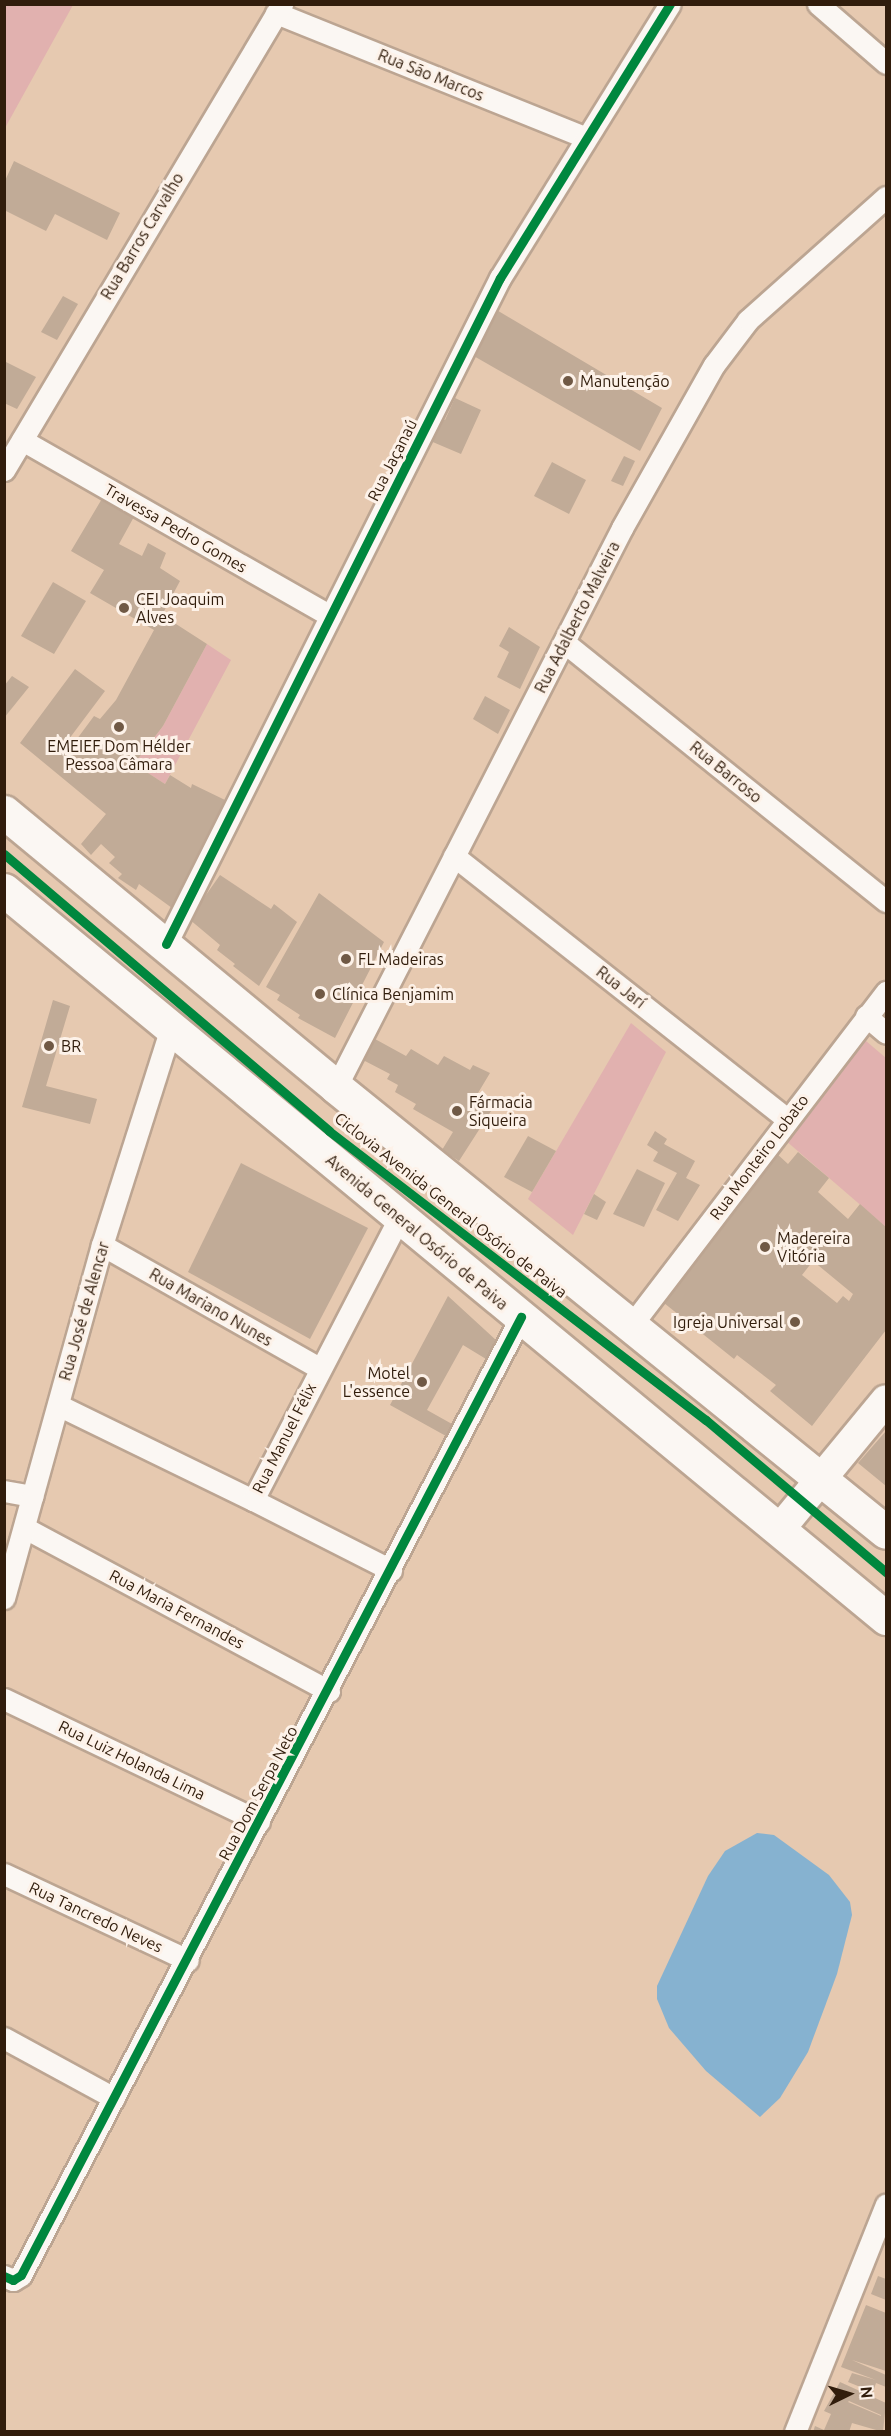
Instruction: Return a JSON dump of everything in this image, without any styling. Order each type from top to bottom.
[{"type":"main road","points":[[4,812],[336,1087],[633,1323],[886,1532]]},
{"type":"main road","name":"Avenida General Osório de Paiva","points":[[4,890],[886,1618]]},
{"type":"street","name":"Rua Jaçanaú","points":[[166,944],[500,278],[585,136],[670,4]]},
{"type":"street","points":[[818,4],[886,63]]},
{"type":"street","name":"Rua São Marcos","points":[[279,9],[585,136]]},
{"type":"street","name":"Rua Barros Carvalho","points":[[4,470],[279,9]]},
{"type":"street","name":"Rua Adalberto Malveira","points":[[336,1087],[565,644],[622,528],[728,344],[748,320],[886,197]]},
{"type":"street","name":"Travessa Pedro Gomes","points":[[22,440],[330,616]]},
{"type":"street","name":"Rua Barroso","points":[[565,644],[886,901]]},
{"type":"street","name":"Rua Jarí","points":[[454,856],[787,1119]]},
{"type":"street","name":"Rua Monteiro Lobato","points":[[633,1323],[886,992]]},
{"type":"street","points":[[866,1016],[886,1033]]},
{"type":"street","name":"Rua José de Alencar","points":[[4,1598],[102,1245],[171,1027]]},
{"type":"street","name":"Rua Manuel Félix","points":[[58,1405],[254,1500],[319,1368],[400,1217]]},
{"type":"street","name":"Rua Mariano Nunes","points":[[102,1245],[319,1368]]},
{"type":"street","name":"Rua Dom Serpa Neto","points":[[11,2278],[114,2098],[188,1960],[329,1691],[520,1317]]},
{"type":"street","points":[[779,1530],[886,1400]]},
{"type":"street","points":[[4,1491],[33,1496]]},
{"type":"street","points":[[254,1500],[391,1570]]},
{"type":"street","name":"Rua Maria Fernandes","points":[[25,1527],[329,1691]]},
{"type":"street","name":"Rua Luiz Holanda Lima","points":[[4,1699],[259,1821]]},
{"type":"street","name":"Rua Tancredo Neves","points":[[4,1874],[188,1960]]},
{"type":"street","points":[[4,2038],[114,2098]]},
{"type":"street","points":[[795,2432],[886,2205]]},
{"type":"shaded area","points":[[4,5],[73,5],[5,128]]},
{"type":"shaded area","points":[[207,644],[231,660],[165,784],[134,764],[163,726]]},
{"type":"shaded area","points":[[631,1023],[666,1052],[573,1235],[528,1199]]},
{"type":"shaded area","points":[[866,1041],[886,1058],[886,1227],[785,1140]]},
{"type":"water","points":[[757,1833],[774,1835],[829,1875],[850,1902],[852,1915],[837,1974],[808,2052],[780,2098],[760,2117],[706,2071],[669,2028],[657,1999],[657,1986],[708,1876],[725,1851]]},
{"type":"building","points":[[14,161],[120,213],[107,240],[55,214],[46,231],[4,210],[4,183]]},
{"type":"building","points":[[63,296],[78,304],[57,340],[41,332]]},
{"type":"building","name":"Manutenção","points":[[495,309],[662,408],[640,451],[472,355]]},
{"type":"building","points":[[4,361],[36,377],[17,409],[4,403]]},
{"type":"building","points":[[455,398],[481,410],[461,454],[428,440],[440,418],[445,420]]},
{"type":"building","points":[[624,456],[635,461],[623,486],[611,481]]},
{"type":"building","points":[[552,462],[586,480],[569,514],[534,496]]},
{"type":"building","points":[[103,497],[135,515],[119,544],[142,556],[148,543],[166,553],[160,568],[180,581],[162,615],[207,644],[163,726],[134,764],[165,784],[170,775],[191,788],[192,784],[225,800],[172,908],[139,884],[136,890],[118,878],[122,874],[109,863],[115,857],[101,844],[91,855],[81,844],[106,814],[20,743],[75,669],[105,691],[66,743],[71,747],[94,716],[100,719],[116,700],[154,630],[90,593],[104,570],[71,551]]},
{"type":"building","points":[[53,582],[86,601],[54,654],[21,636]]},
{"type":"building","points":[[509,627],[540,647],[520,689],[497,677],[509,652],[499,646]]},
{"type":"building","points":[[12,676],[29,687],[4,718],[4,686]]},
{"type":"building","points":[[485,696],[510,710],[498,734],[473,719]]},
{"type":"building","points":[[220,875],[271,909],[274,904],[297,922],[259,986],[233,966],[235,964],[217,950],[220,945],[189,919]]},
{"type":"building","name":"FL Madeiras","points":[[319,893],[384,942],[335,1038],[298,1018],[300,1015],[277,1000],[280,995],[266,987]]},
{"type":"building","name":"BR","points":[[53,1000],[70,1006],[46,1086],[97,1099],[90,1124],[22,1107]]},
{"type":"building","points":[[375,1039],[406,1056],[411,1049],[438,1065],[444,1056],[470,1070],[473,1065],[490,1073],[475,1098],[493,1108],[459,1161],[442,1150],[453,1132],[413,1109],[416,1104],[395,1092],[398,1085],[387,1079],[390,1074],[363,1060]]},
{"type":"building","points":[[655,1131],[667,1139],[664,1144],[695,1161],[686,1178],[700,1185],[678,1221],[656,1210],[677,1173],[653,1161],[658,1152],[647,1145]]},
{"type":"building","points":[[528,1136],[556,1151],[532,1192],[504,1177]]},
{"type":"building","points":[[775,1152],[788,1164],[798,1152],[829,1178],[818,1192],[848,1219],[860,1204],[886,1227],[886,1330],[812,1426],[770,1391],[776,1385],[737,1355],[734,1359],[664,1303]],"holes":[[[813,1261],[853,1294],[849,1301],[843,1296],[837,1303],[802,1275]]]},
{"type":"building","points":[[241,1163],[368,1228],[310,1339],[188,1272]]},
{"type":"building","points":[[637,1169],[665,1183],[644,1227],[613,1214]]},
{"type":"building","points":[[594,1194],[606,1202],[597,1220],[584,1214]]},
{"type":"building","name":"Motel L'essence","points":[[448,1296],[497,1341],[486,1359],[463,1345],[427,1410],[452,1424],[446,1436],[390,1405]]},
{"type":"building","points":[[886,1431],[886,1486],[858,1463]]},
{"type":"building","points":[[878,2276],[886,2279],[886,2300],[871,2294]]},
{"type":"building","points":[[866,2305],[886,2313],[886,2371],[852,2360],[886,2375],[886,2387],[876,2383],[873,2392],[848,2382],[852,2373],[876,2380],[841,2367]]},
{"type":"building","points":[[840,2382],[886,2403],[883,2432],[852,2423],[849,2432],[813,2432],[815,2426],[824,2430],[831,2414],[824,2411]],"holes":[[[849,2401],[881,2416],[848,2402]]]},
{"type":"cycle path","points":[[166,944],[500,278],[670,4]]},
{"type":"cycle path","name":"Ciclovia Avenida General Osório de Paiva","points":[[4,854],[329,1131],[706,1420],[886,1572]]},
{"type":"cycle path","points":[[4,2276],[13,2280],[21,2275],[521,1317]]},
{"type":"place","name":"Manutenção","points":[[568,381]]},
{"type":"place","name":"CEI Joaquim Alves","points":[[124,608]]},
{"type":"place","name":"EMEIEF Dom Hélder Pessoa Câmara","points":[[119,727]]},
{"type":"place","name":"FL Madeiras","points":[[346,959]]},
{"type":"place","name":"Clínica Benjamim","points":[[320,994]]},
{"type":"place","name":"BR","points":[[49,1046]]},
{"type":"place","name":"Fármacia Siqueira","points":[[457,1111]]},
{"type":"place","name":"Madereira Vitória","points":[[765,1247]]},
{"type":"place","name":"Igreja Universal","points":[[795,1322]]},
{"type":"place","name":"Motel L'essence","points":[[422,1382]]}]
